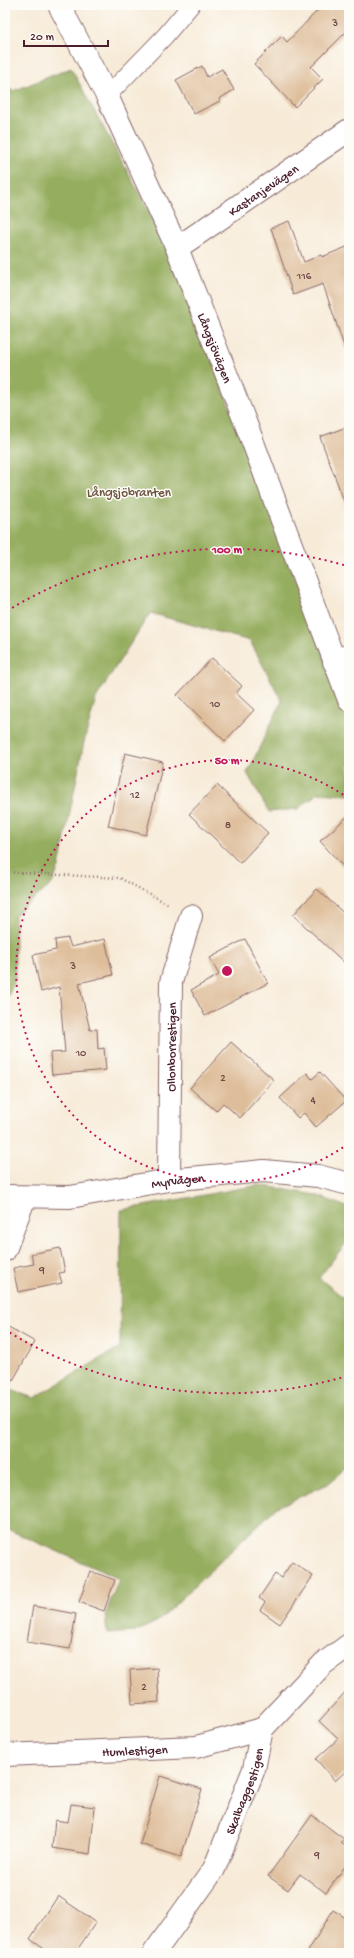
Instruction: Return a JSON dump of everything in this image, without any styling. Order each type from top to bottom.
[{"type":"street","name":"Långsjövägen","points":[[59,5],[108,96],[177,248],[251,437],[342,659],[349,700]]},
{"type":"street","name":"Kastanjevägen","points":[[177,248],[349,130]]},
{"type":"street","name":"Ollonborrestigen","points":[[169,1180],[171,982],[192,916]]},
{"type":"street","name":"Myrvägen","points":[[15,1197],[70,1197],[169,1180],[264,1171],[318,1176],[349,1184]]},
{"type":"street","points":[[5,1250],[15,1197]]},
{"type":"street","name":"Skalbaggestigen","points":[[154,1953],[214,1869],[254,1770],[262,1729],[323,1664],[349,1645]]},
{"type":"street","name":"Humlestigen","points":[[5,1755],[196,1747],[262,1729]]},
{"type":"lane","points":[[108,96],[165,36],[191,5]]},
{"type":"path","points":[[5,872],[120,878],[192,916]]},
{"type":"green space","name":"Långsjöbranten","points":[[71,68],[170,250],[349,720],[349,795],[318,793],[298,809],[269,812],[247,773],[282,701],[250,641],[150,613],[96,698],[84,742],[59,867],[52,884],[15,915],[15,980],[5,1003],[5,86],[13,91]]},
{"type":"green space","points":[[259,1185],[316,1195],[349,1208],[349,1239],[319,1278],[349,1302],[349,1466],[328,1484],[277,1507],[158,1621],[135,1632],[107,1634],[105,1615],[119,1579],[5,1528],[5,1388],[34,1398],[120,1347],[121,1210]]},
{"type":"building","points":[[323,5],[349,5],[349,29],[311,67],[323,79],[295,107],[254,64],[282,36],[287,42]]},
{"type":"building","points":[[202,66],[207,77],[222,69],[234,90],[219,99],[220,101],[194,114],[176,80]]},
{"type":"building","points":[[289,221],[304,262],[321,255],[322,257],[349,246],[349,349],[345,349],[323,284],[293,295],[271,228]]},
{"type":"building","points":[[349,426],[349,508],[347,509],[320,437]]},
{"type":"building","points":[[212,658],[242,686],[236,693],[254,710],[225,741],[177,695]]},
{"type":"building","points":[[125,753],[163,762],[146,835],[108,826]]},
{"type":"building","points":[[217,785],[268,833],[240,863],[189,814]]},
{"type":"building","points":[[349,815],[349,873],[320,841]]},
{"type":"building","points":[[317,889],[349,918],[349,967],[293,915]]},
{"type":"building","points":[[68,938],[71,947],[105,939],[113,975],[79,983],[90,1030],[97,1029],[98,1049],[104,1048],[106,1070],[52,1075],[50,1053],[65,1052],[59,987],[41,992],[33,955],[56,950],[55,940]]},
{"type":"building","points":[[245,939],[268,983],[205,1016],[191,990],[219,975],[210,958]]},
{"type":"building","points":[[231,1042],[274,1080],[240,1118],[223,1103],[216,1111],[190,1088]]},
{"type":"building","points":[[320,1072],[346,1101],[316,1127],[304,1113],[298,1118],[280,1098],[307,1073],[312,1079]]},
{"type":"building","points":[[60,1248],[65,1272],[59,1273],[62,1283],[18,1292],[13,1268],[34,1264],[31,1254]]},
{"type":"building","points":[[5,1325],[35,1342],[5,1394]]},
{"type":"building","points":[[292,1562],[313,1576],[280,1624],[260,1610],[265,1602],[259,1598],[275,1574],[281,1578]]},
{"type":"building","points":[[90,1571],[115,1580],[104,1611],[79,1602]]},
{"type":"building","points":[[33,1606],[76,1614],[70,1649],[27,1642]]},
{"type":"building","points":[[157,1668],[159,1702],[132,1704],[130,1670]]},
{"type":"building","points":[[349,1688],[349,1768],[335,1781],[316,1759],[338,1739],[319,1721]]},
{"type":"building","points":[[160,1776],[202,1789],[181,1857],[140,1844]]},
{"type":"building","points":[[71,1804],[95,1807],[90,1854],[52,1848],[55,1820],[68,1822]]},
{"type":"building","points":[[312,1815],[344,1839],[341,1843],[349,1849],[349,1861],[326,1893],[300,1874],[288,1890],[268,1876]]},
{"type":"building","points":[[58,1896],[96,1922],[75,1953],[50,1953],[30,1939]]},
{"type":"building","points":[[333,1910],[349,1920],[349,1953],[307,1953]]}]
